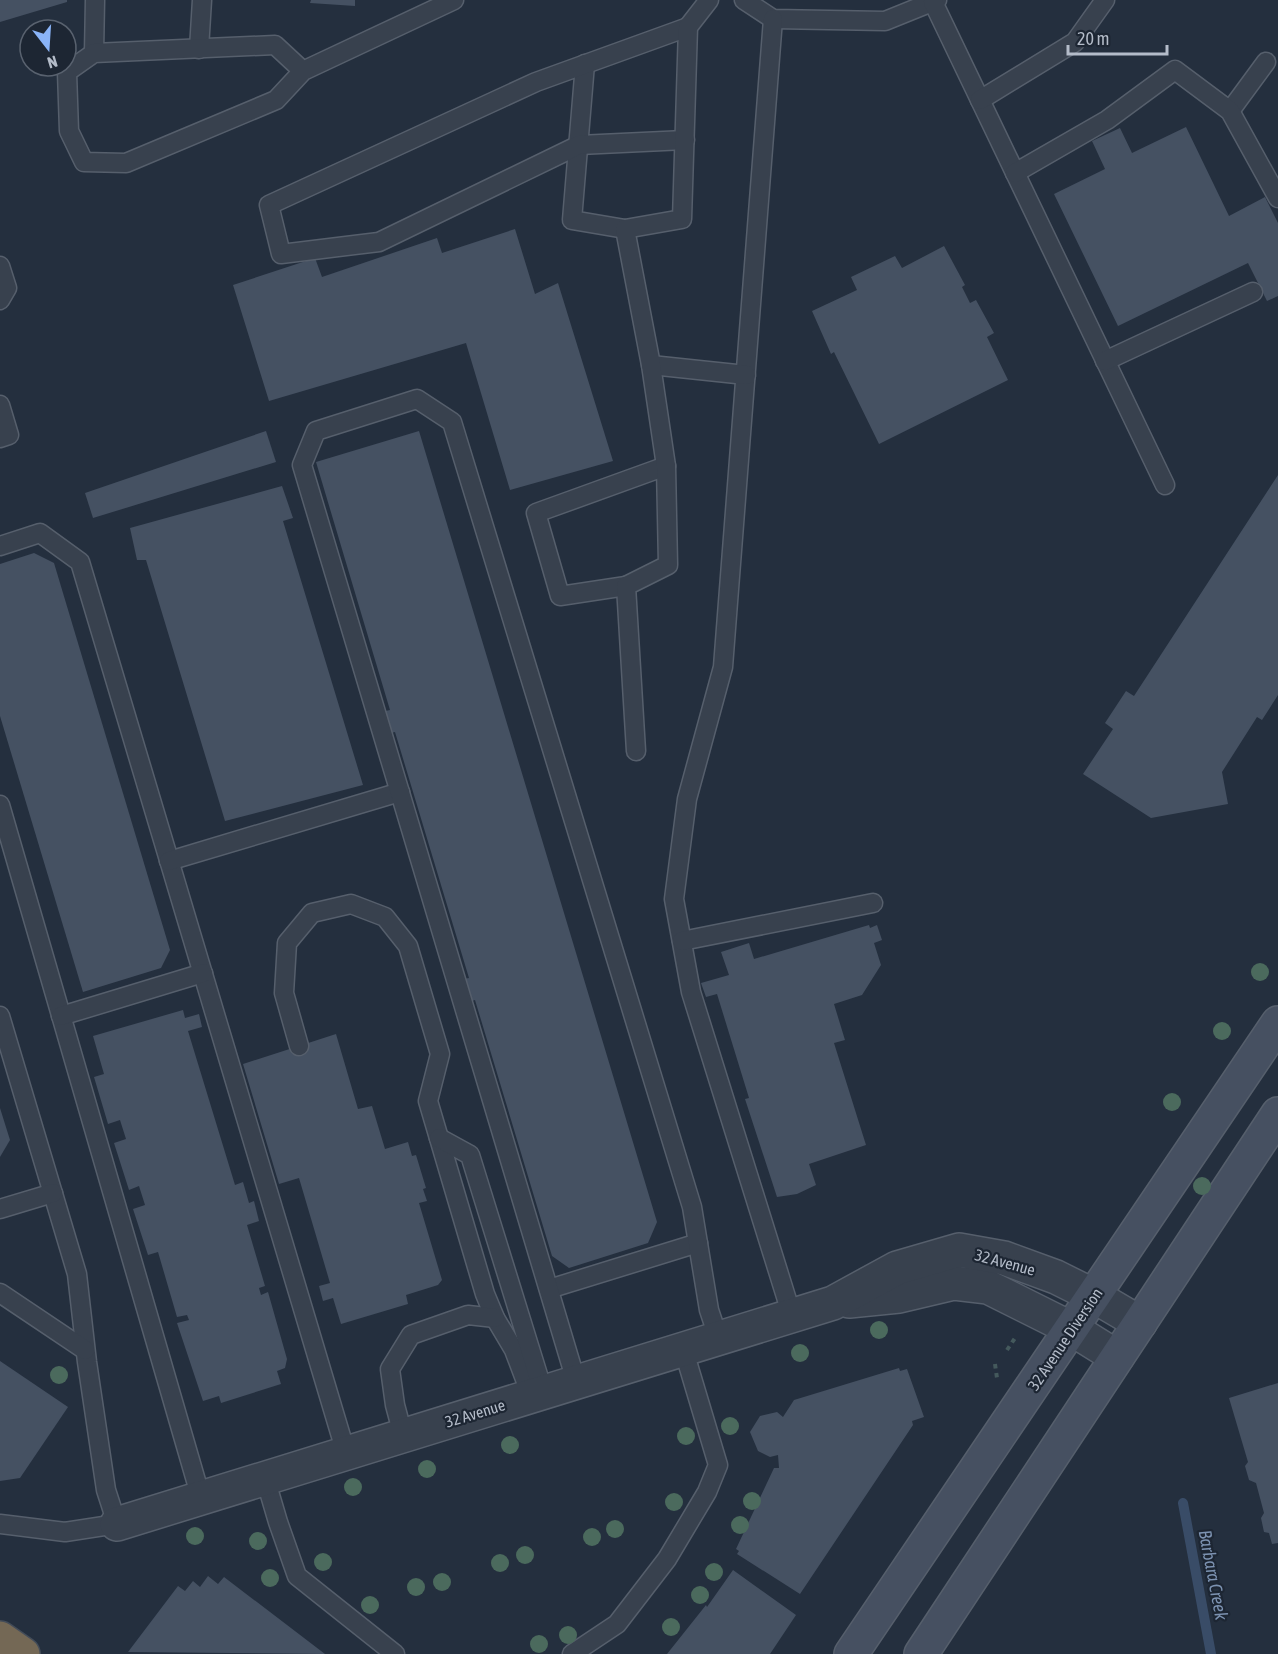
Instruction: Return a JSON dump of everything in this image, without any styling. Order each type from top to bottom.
[{"type":"highway","points":[[0,1638],[22,1654]]},
{"type":"main road","name":"32 Avenue Diversion","points":[[851,1654],[1278,1023]]},
{"type":"main road","points":[[921,1654],[1278,1114]]},
{"type":"street","name":"32 Avenue","points":[[117,1524],[833,1303],[897,1268],[958,1250],[1004,1258],[1056,1277],[1140,1323]]},
{"type":"street","name":"32 Avenue","points":[[833,1303],[899,1296],[954,1283],[988,1287],[1072,1329],[1117,1357]]},
{"type":"lane","points":[[94,53],[95,0]]},
{"type":"lane","points":[[200,49],[202,0]]},
{"type":"lane","points":[[303,71],[275,45],[94,53],[67,72],[69,131],[84,162],[126,163],[276,100],[303,71],[419,8],[454,0]]},
{"type":"lane","points":[[685,140],[579,146],[380,242],[281,254],[269,206],[536,82],[688,27],[709,0]]},
{"type":"lane","points":[[744,0],[773,19],[885,21],[935,1],[980,100],[1165,485]]},
{"type":"lane","points":[[980,100],[1075,42],[1106,0]]},
{"type":"lane","points":[[773,19],[723,667],[687,799],[674,899],[691,992],[792,1316]]},
{"type":"lane","points":[[585,64],[572,220],[625,228],[682,219],[688,27]]},
{"type":"lane","points":[[1230,111],[1266,62]]},
{"type":"lane","points":[[1015,173],[1107,120],[1175,70],[1230,111],[1276,187]]},
{"type":"lane","points":[[625,228],[651,365],[666,466],[668,565],[626,586],[561,596],[536,513],[666,466]]},
{"type":"lane","points":[[0,266],[7,288],[0,300]]},
{"type":"lane","points":[[1105,361],[1253,292]]},
{"type":"lane","points":[[651,365],[746,375]]},
{"type":"lane","points":[[576,1381],[302,465],[316,431],[417,399],[452,422],[688,1196],[709,1310],[718,1337]]},
{"type":"lane","points":[[0,405],[9,435],[0,438]]},
{"type":"lane","points":[[0,546],[40,533],[80,562],[345,1453]]},
{"type":"lane","points":[[626,586],[636,751]]},
{"type":"lane","points":[[170,861],[400,792]]},
{"type":"lane","points":[[0,805],[201,1498]]},
{"type":"lane","points":[[682,941],[873,903]]},
{"type":"lane","points":[[299,1046],[284,993],[287,943],[312,913],[351,904],[385,917],[408,946],[440,1054],[428,1101],[485,1294],[495,1318],[537,1393]]},
{"type":"lane","points":[[61,1016],[203,973]]},
{"type":"lane","points":[[0,1016],[77,1274],[106,1490],[117,1524],[64,1532],[0,1524]]},
{"type":"lane","points":[[439,1138],[470,1155],[537,1393]]},
{"type":"lane","points":[[0,1209],[53,1193]]},
{"type":"lane","points":[[549,1289],[698,1243]]},
{"type":"lane","points":[[0,1293],[86,1350]]},
{"type":"lane","points":[[403,1435],[395,1405],[390,1369],[411,1335],[468,1315],[495,1318]]},
{"type":"lane","points":[[572,1654],[617,1624],[624,1615],[667,1558],[707,1492],[718,1465],[683,1348]]},
{"type":"lane","points":[[265,1478],[297,1576],[396,1654]]},
{"type":"building","points":[[0,0],[67,0],[67,2],[0,22]]},
{"type":"building","points":[[311,0],[355,0],[355,6],[310,3]]},
{"type":"building","points":[[1186,127],[1229,216],[1265,197],[1278,223],[1278,296],[1267,301],[1248,263],[1118,326],[1054,194],[1105,169],[1092,141],[1120,128],[1132,153]]},
{"type":"building","points":[[515,229],[535,294],[558,283],[613,461],[510,490],[466,343],[269,401],[233,285],[315,258],[322,277],[437,238],[442,253]]},
{"type":"building","points":[[944,246],[965,285],[962,287],[970,303],[976,300],[994,333],[987,337],[1008,380],[879,444],[834,352],[831,354],[812,311],[857,290],[851,277],[895,256],[902,268]]},
{"type":"building","points":[[266,431],[276,462],[93,518],[85,493]]},
{"type":"building","points":[[419,431],[657,1222],[648,1243],[569,1268],[552,1256],[475,1000],[466,1003],[458,980],[469,978],[395,732],[384,735],[377,713],[390,710],[316,462]]},
{"type":"building","points":[[1278,475],[1278,695],[1262,720],[1257,717],[1222,772],[1228,804],[1151,818],[1083,774],[1113,729],[1105,723],[1126,691],[1134,696]]},
{"type":"building","points":[[282,486],[293,518],[283,521],[363,785],[225,821],[146,560],[137,560],[130,528]]},
{"type":"building","points":[[34,553],[54,563],[170,950],[161,968],[83,992],[0,716],[0,564]]},
{"type":"building","points":[[869,925],[870,928],[877,925],[882,940],[874,943],[881,965],[862,995],[834,1004],[845,1040],[834,1043],[866,1145],[809,1164],[816,1185],[797,1194],[777,1197],[745,1099],[749,1098],[717,994],[706,997],[701,983],[729,975],[721,952],[749,943],[754,959]]},
{"type":"building","points":[[183,1010],[185,1018],[199,1014],[202,1027],[188,1031],[235,1185],[243,1182],[249,1203],[254,1201],[259,1221],[247,1225],[265,1286],[259,1288],[261,1295],[268,1292],[287,1359],[285,1368],[277,1371],[281,1384],[221,1403],[219,1396],[203,1401],[177,1323],[189,1320],[187,1315],[177,1317],[158,1252],[148,1255],[133,1209],[145,1205],[139,1186],[129,1190],[114,1143],[126,1139],[120,1120],[108,1124],[94,1077],[104,1074],[93,1036]]},
{"type":"building","points":[[336,1034],[358,1109],[372,1106],[385,1149],[408,1142],[412,1156],[416,1155],[426,1188],[423,1189],[427,1201],[419,1203],[442,1280],[438,1285],[406,1295],[408,1304],[341,1324],[333,1298],[323,1301],[319,1286],[330,1283],[299,1178],[279,1184],[243,1064]]},
{"type":"building","points":[[0,1108],[10,1140],[0,1157]]},
{"type":"building","points":[[0,1361],[68,1407],[20,1478],[0,1481]]},
{"type":"building","points":[[899,1368],[900,1371],[907,1369],[924,1417],[912,1421],[913,1425],[800,1594],[737,1554],[739,1551],[736,1549],[774,1468],[779,1468],[778,1455],[770,1457],[758,1451],[750,1432],[760,1416],[777,1412],[783,1417],[794,1400]]},
{"type":"building","points":[[1278,1383],[1278,1543],[1272,1544],[1269,1533],[1264,1532],[1261,1518],[1264,1513],[1256,1483],[1249,1480],[1245,1466],[1248,1462],[1229,1398]]},
{"type":"building","points":[[733,1570],[796,1615],[770,1654],[667,1654],[706,1605],[707,1607]]},
{"type":"building","points":[[208,1576],[218,1584],[224,1577],[325,1654],[128,1652],[178,1586],[185,1591],[193,1581],[200,1587]]},
{"type":"waterway","name":"Barbara Creek","points":[[1183,1503],[1211,1654]]}]
